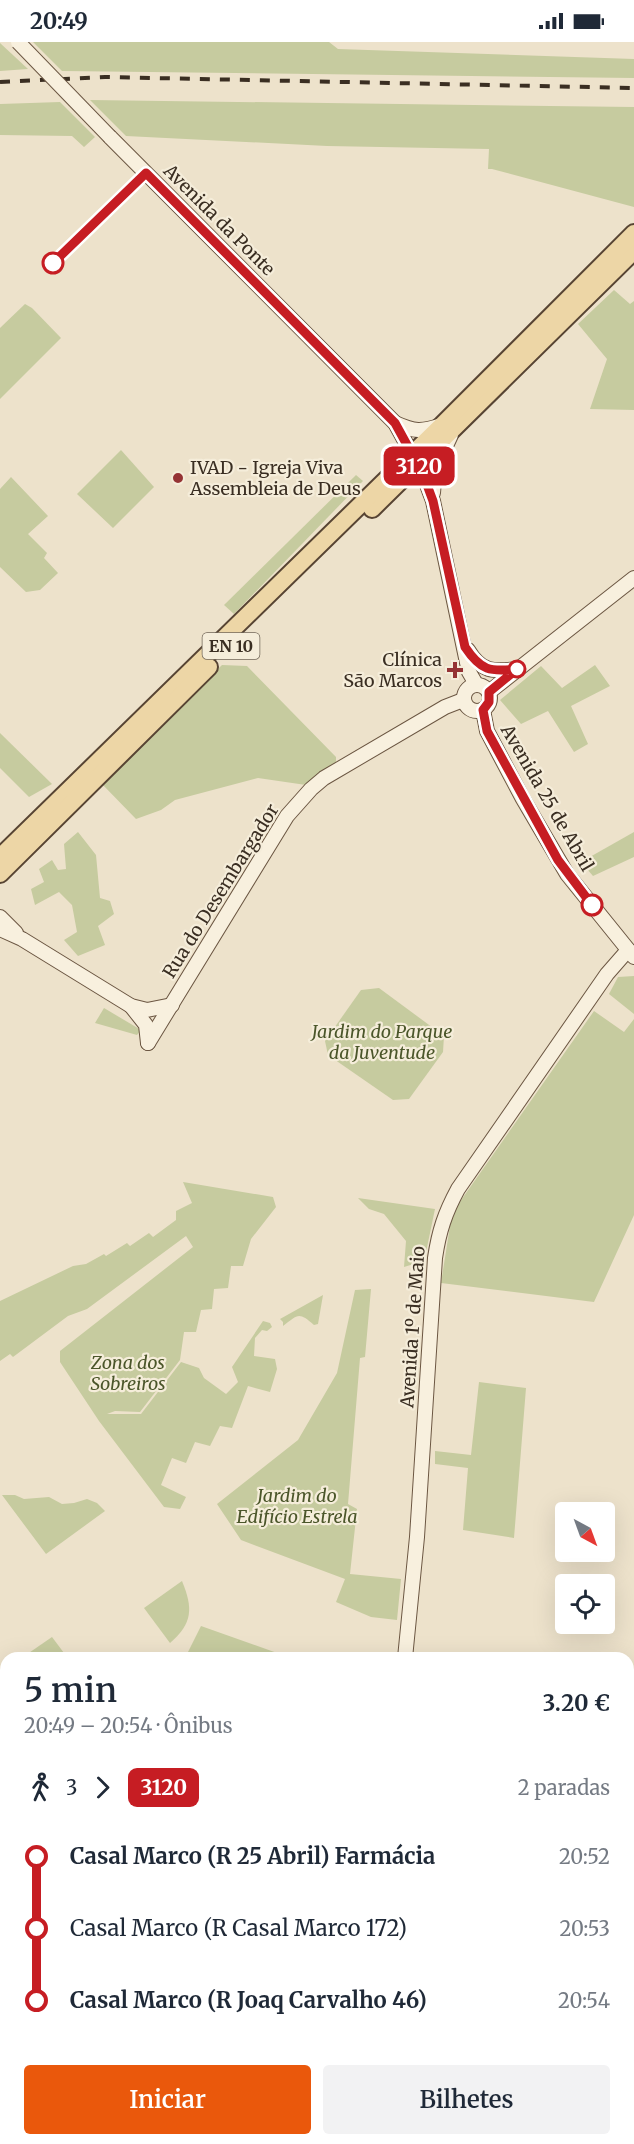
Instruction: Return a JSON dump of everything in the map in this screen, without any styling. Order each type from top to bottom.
[{"type":"main road","name":"Avenida da Ponte","points":[[18,42],[395,423]]},
{"type":"main road","name":"EN 10","points":[[448,427],[634,233]]},
{"type":"main road","name":"EN 10","points":[[0,857],[383,483],[415,459],[634,251]]},
{"type":"main road","points":[[395,423],[413,431],[448,427],[435,470],[433,501]]},
{"type":"main road","points":[[395,423],[415,459],[433,501],[470,672],[476,684],[486,688],[489,692],[489,702],[483,710],[472,711],[463,700],[465,691],[476,684]]},
{"type":"main road","name":"EN 10","points":[[0,874],[405,478],[415,459]]},
{"type":"main road","points":[[383,483],[391,479],[405,478],[420,486],[433,501]]},
{"type":"main road","points":[[489,692],[634,578]]},
{"type":"main road","points":[[465,647],[474,661],[489,670],[517,669]]},
{"type":"main road","name":"Rua do Desembargador","points":[[131,1006],[146,1025],[148,1043],[287,816],[311,789],[364,753],[445,707],[463,700]]},
{"type":"main road","name":"Avenida 25 de Abril","points":[[483,710],[487,731],[558,860],[631,953]]},
{"type":"main road","points":[[0,917],[22,939]]},
{"type":"main road","points":[[0,929],[22,939],[131,1006],[147,1010],[172,1005]]},
{"type":"main road","name":"Avenida 1º de Maio","points":[[406,1652],[417,1526],[435,1258],[438,1237],[446,1211],[458,1189],[607,974],[631,953]]},
{"type":"green space","points":[[33,42],[329,42],[338,49],[634,59],[634,78],[62,71]]},
{"type":"green space","points":[[0,43],[28,69],[0,71]]},
{"type":"green space","points":[[90,100],[634,107],[634,207],[488,169],[489,149],[327,146],[126,136]]},
{"type":"green space","points":[[60,102],[95,137],[84,147],[72,136],[0,135],[0,104]]},
{"type":"green space","points":[[614,290],[630,304],[634,301],[634,410],[590,409],[607,359],[578,324]]},
{"type":"green space","points":[[25,304],[32,308],[61,338],[0,399],[0,328]]},
{"type":"green space","points":[[121,450],[154,487],[113,528],[77,494]]},
{"type":"green space","points":[[356,475],[363,481],[234,614],[224,605]]},
{"type":"green space","points":[[11,477],[48,516],[28,534],[47,553],[44,558],[58,573],[40,590],[26,592],[0,567],[0,489]]},
{"type":"green space","points":[[222,665],[247,666],[336,757],[336,762],[306,785],[258,778],[175,800],[161,810],[136,819],[102,784]]},
{"type":"green space","points":[[595,665],[610,686],[571,706],[588,744],[574,752],[548,711],[521,724],[500,700],[541,666],[562,688]]},
{"type":"green space","points":[[0,733],[52,784],[29,797],[0,768]]},
{"type":"green space","points":[[78,832],[96,855],[100,898],[110,901],[114,914],[98,926],[105,945],[78,956],[64,940],[77,932],[72,905],[59,892],[35,905],[31,889],[44,882],[39,869],[52,860],[58,870],[66,869],[64,844]]},
{"type":"green space","points":[[634,832],[634,857],[593,876],[581,862]]},
{"type":"green space","points":[[634,976],[634,1014],[609,994],[618,977]]},
{"type":"green space","name":"Jardim do Parque da Juventude","points":[[379,988],[444,1036],[443,1052],[409,1099],[393,1100],[328,1055],[325,1041],[361,990]]},
{"type":"green space","points":[[104,1008],[141,1030],[137,1035],[95,1023]]},
{"type":"green space","points":[[594,1011],[624,1032],[634,1019],[634,1215],[594,1302],[441,1283],[452,1213]]},
{"type":"green space","name":"Zona dos Sobreiros","points":[[183,1182],[273,1197],[276,1207],[251,1239],[243,1266],[231,1266],[228,1288],[214,1289],[212,1309],[201,1310],[196,1332],[184,1332],[180,1360],[140,1412],[115,1411],[107,1414],[141,1414],[181,1362],[199,1368],[204,1378],[226,1394],[238,1382],[232,1367],[263,1321],[270,1323],[272,1327],[267,1331],[262,1330],[255,1338],[254,1356],[275,1359],[277,1369],[270,1392],[248,1386],[232,1428],[220,1426],[210,1446],[195,1442],[186,1463],[172,1458],[161,1485],[186,1497],[180,1509],[164,1507],[99,1421],[60,1362],[60,1351],[193,1247],[186,1236],[87,1309],[68,1316],[13,1357],[10,1354],[0,1361],[0,1301],[73,1266],[86,1264],[104,1254],[106,1256],[127,1243],[130,1246],[149,1233],[153,1237],[176,1220],[176,1211],[192,1203]]},
{"type":"green space","points":[[358,1198],[435,1209],[425,1257],[417,1263],[404,1267],[406,1241],[384,1214],[369,1209]]},
{"type":"green space","name":"Jardim do Edifício Estrela","points":[[371,1289],[365,1357],[360,1358],[348,1504],[357,1509],[350,1574],[401,1579],[397,1620],[371,1617],[336,1602],[345,1579],[241,1540],[217,1504],[298,1440],[337,1373],[355,1290]]},
{"type":"green space","points":[[323,1295],[318,1324],[314,1325],[298,1316],[283,1326],[280,1319]]},
{"type":"green space","points":[[479,1382],[526,1388],[514,1538],[463,1530],[468,1468],[435,1464],[435,1451],[471,1455]]},
{"type":"green space","points":[[2,1495],[15,1495],[24,1499],[49,1497],[62,1504],[87,1499],[97,1503],[105,1511],[46,1554]]},
{"type":"green space","points":[[182,1581],[188,1599],[189,1615],[183,1629],[170,1643],[144,1608]]},
{"type":"green space","points":[[201,1626],[274,1652],[188,1652]]},
{"type":"green space","points":[[52,1637],[63,1652],[30,1652]]},
{"type":"railway","points":[[0,82],[105,77],[634,88]]},
{"type":"bus line","name":"3120","points":[[53,263],[146,173],[395,423],[423,474],[433,501],[465,647],[474,661],[489,670],[517,669],[489,692],[489,702],[483,710],[487,731],[558,860],[592,905]]},
{"type":"place","name":"IVAD - Igreja Viva Assembleia de Deus","points":[[178,478]]},
{"type":"place","name":"Clínica São Marcos","points":[[455,670]]}]
